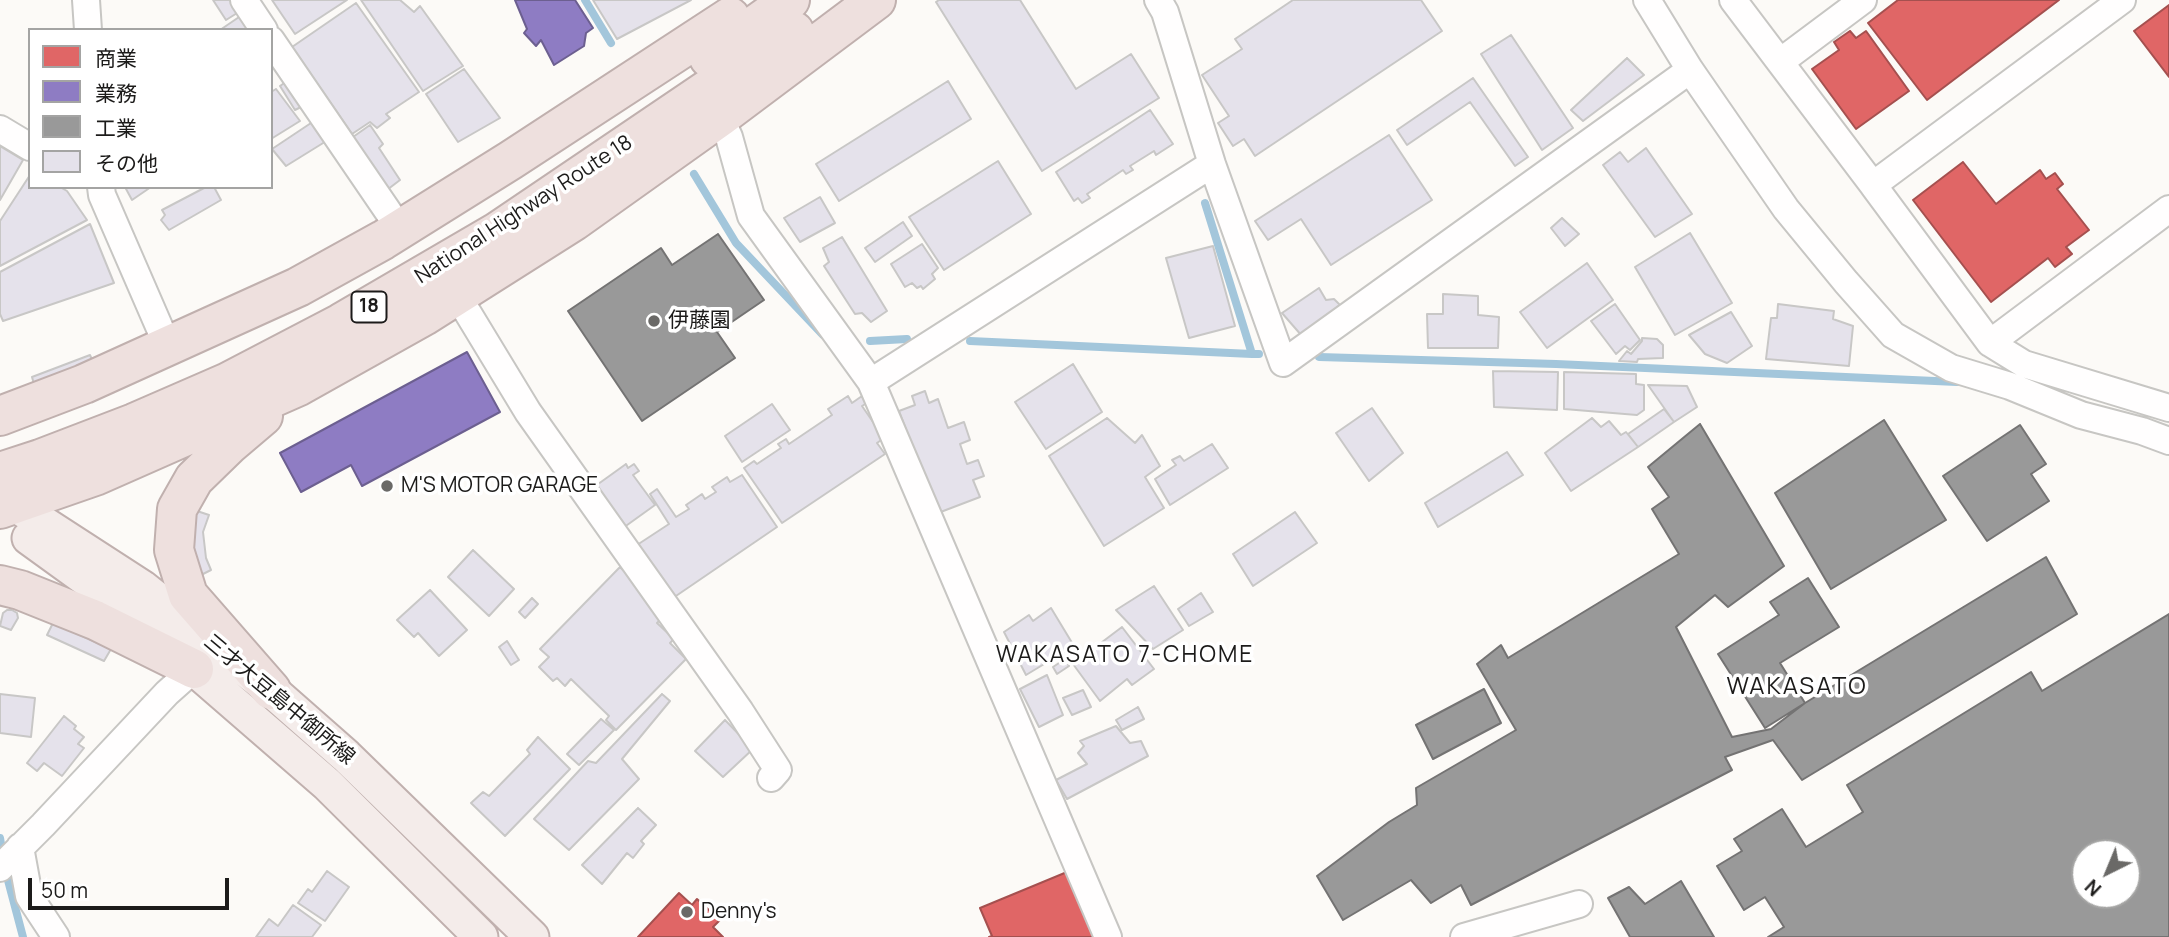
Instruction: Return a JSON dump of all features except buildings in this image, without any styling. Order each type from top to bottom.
[{"type":"highway","name":"National Highway Route 18","points":[[0,452],[33,442],[216,364],[331,303],[485,213],[709,91],[790,0]]},
{"type":"highway","name":"National Highway Route 18","points":[[3,500],[40,460],[134,424],[226,383],[341,323],[497,232],[709,91],[839,0]]},
{"type":"highway","name":"18","points":[[3,500],[95,476],[299,386],[457,295],[574,221],[709,91],[876,0]]},
{"type":"highway","name":"18","points":[[0,416],[72,389],[298,287],[400,229],[511,160],[743,4]]},
{"type":"highway","name":"18","points":[[271,690],[188,595],[174,550],[177,509],[194,479],[230,444],[299,386]]},
{"type":"highway","points":[[0,585],[20,590],[95,620],[194,669]]},
{"type":"main road","name":"三才大豆島中御所線","points":[[3,500],[41,546],[116,601],[327,784],[481,937]]},
{"type":"main road","name":"三才大豆島中御所線","points":[[3,500],[142,587],[271,690],[346,756],[531,937]]},
{"type":"street","points":[[86,0],[88,28]]},
{"type":"street","points":[[244,0],[263,28]]},
{"type":"street","points":[[1158,0],[1165,12],[1212,164],[1283,363],[1690,70]]},
{"type":"street","points":[[1647,0],[1690,70],[1786,209],[1893,335],[1951,368],[2010,386],[2081,415],[2169,441]]},
{"type":"street","points":[[1780,62],[1863,0]]},
{"type":"street","points":[[1873,186],[2122,0]]},
{"type":"street","points":[[1739,2],[1780,62],[1990,343],[2024,363],[2169,408]]},
{"type":"street","points":[[273,43],[400,229]]},
{"type":"street","points":[[709,91],[729,137],[751,216],[871,382],[1108,937]]},
{"type":"street","points":[[0,129],[28,146]]},
{"type":"street","points":[[871,382],[1212,164]]},
{"type":"street","points":[[100,189],[169,347]]},
{"type":"street","points":[[1990,343],[2169,209]]},
{"type":"street","points":[[457,295],[528,412],[740,711],[778,770],[771,778]]},
{"type":"street","points":[[56,937],[29,896],[10,857],[167,693],[194,669]]},
{"type":"street","points":[[1464,937],[1579,904]]},
{"type":"waterway","points":[[585,0],[611,43]]},
{"type":"waterway","points":[[694,174],[736,243],[823,335]]},
{"type":"waterway","points":[[1205,203],[1252,354],[1259,354]]},
{"type":"waterway","points":[[870,341],[907,339]]},
{"type":"waterway","points":[[970,341],[1252,354]]},
{"type":"waterway","points":[[1319,357],[1556,364],[1957,382]]},
{"type":"waterway","points":[[0,838],[3,856]]},
{"type":"waterway","points":[[5,869],[23,937]]},
{"type":"place","name":"伊藤園","points":[[654,321]]},
{"type":"place","name":"M'S MOTOR GARAGE","points":[[387,486]]},
{"type":"place","name":"Denny's","points":[[687,912]]},
{"type":"district","name":"WAKASATO 7-CHOME","points":[[1125,656]]},
{"type":"district","name":"WAKASATO","points":[[1797,687]]}]
